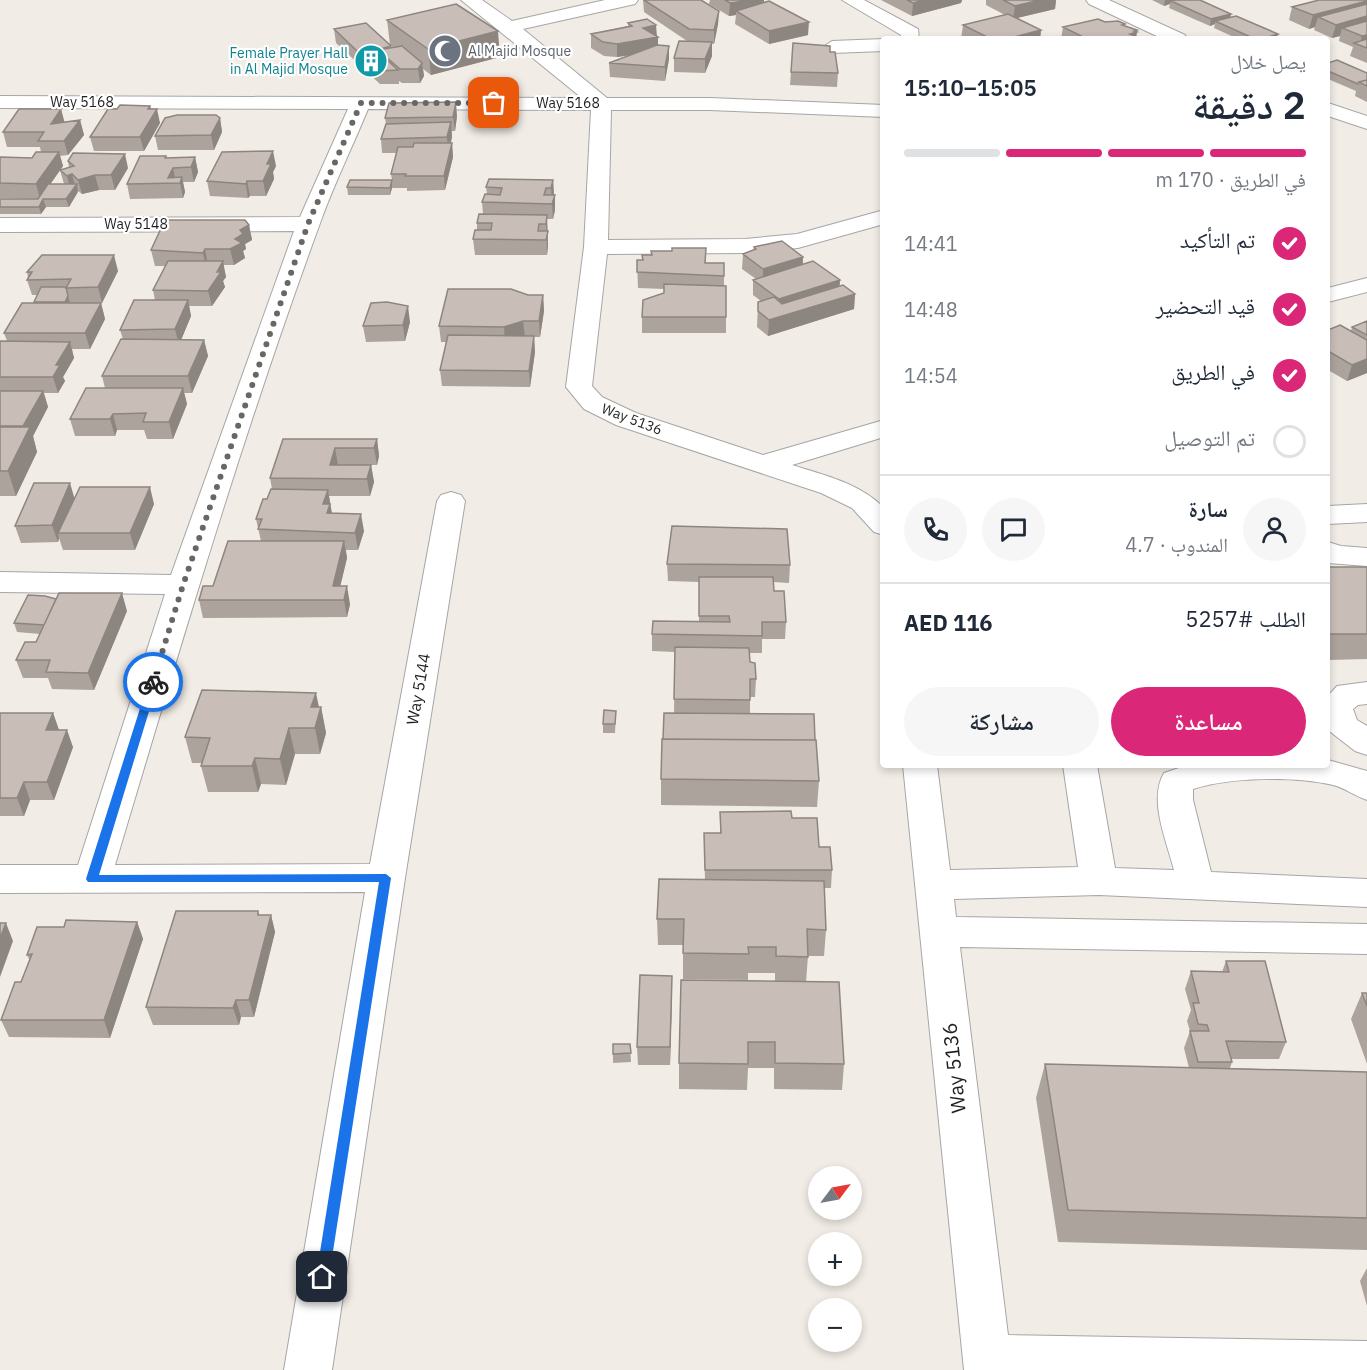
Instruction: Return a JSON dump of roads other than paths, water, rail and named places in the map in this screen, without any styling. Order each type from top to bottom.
[{"type":"street","points":[[470,0],[509,27],[601,103]]},
{"type":"street","points":[[509,27],[629,0]]},
{"type":"street","points":[[851,0],[911,33],[910,36]]},
{"type":"street","points":[[1095,0],[1172,36]]},
{"type":"street","points":[[832,47],[880,45]]},
{"type":"street","name":"Way 5168","points":[[0,102],[710,104],[880,111]]},
{"type":"street","points":[[92,879],[183,585],[308,224],[361,103]]},
{"type":"street","name":"Way 5136","points":[[601,103],[596,247],[579,387],[593,403],[626,419],[831,487],[862,502],[880,522]]},
{"type":"street","points":[[1330,110],[1367,124]]},
{"type":"street","points":[[1330,127],[1367,124]]},
{"type":"street","points":[[596,247],[745,246],[798,242],[880,218]]},
{"type":"street","name":"Way 5148","points":[[3,229],[308,224]]},
{"type":"street","points":[[1330,294],[1367,285]]},
{"type":"street","points":[[764,464],[880,429]]},
{"type":"street","name":"Way 5144","points":[[308,1370],[386,878],[451,501]]},
{"type":"street","points":[[1330,516],[1367,513]]},
{"type":"street","points":[[1330,553],[1333,555],[1367,557]]},
{"type":"street","points":[[0,582],[183,585]]},
{"type":"street","points":[[1367,693],[1349,694],[1336,707],[1342,726],[1367,743]]},
{"type":"street","name":"Way 5136","points":[[920,768],[988,1364]]},
{"type":"street","points":[[1080,768],[1099,881]]},
{"type":"street","points":[[1196,885],[1175,800],[1176,782],[1189,775],[1214,771],[1315,770],[1339,772],[1361,781],[1367,788]]},
{"type":"street","points":[[0,879],[386,878]]},
{"type":"street","points":[[933,885],[1099,881],[1367,893]]},
{"type":"street","points":[[939,932],[1367,939]]},
{"type":"street","points":[[988,1364],[1367,1364]]},
{"type":"place","name":"Al Majid Mosque","points":[[445,51]]},
{"type":"place","name":"Female Prayer Hall in Al Majid Mosque","points":[[371,61]]}]
